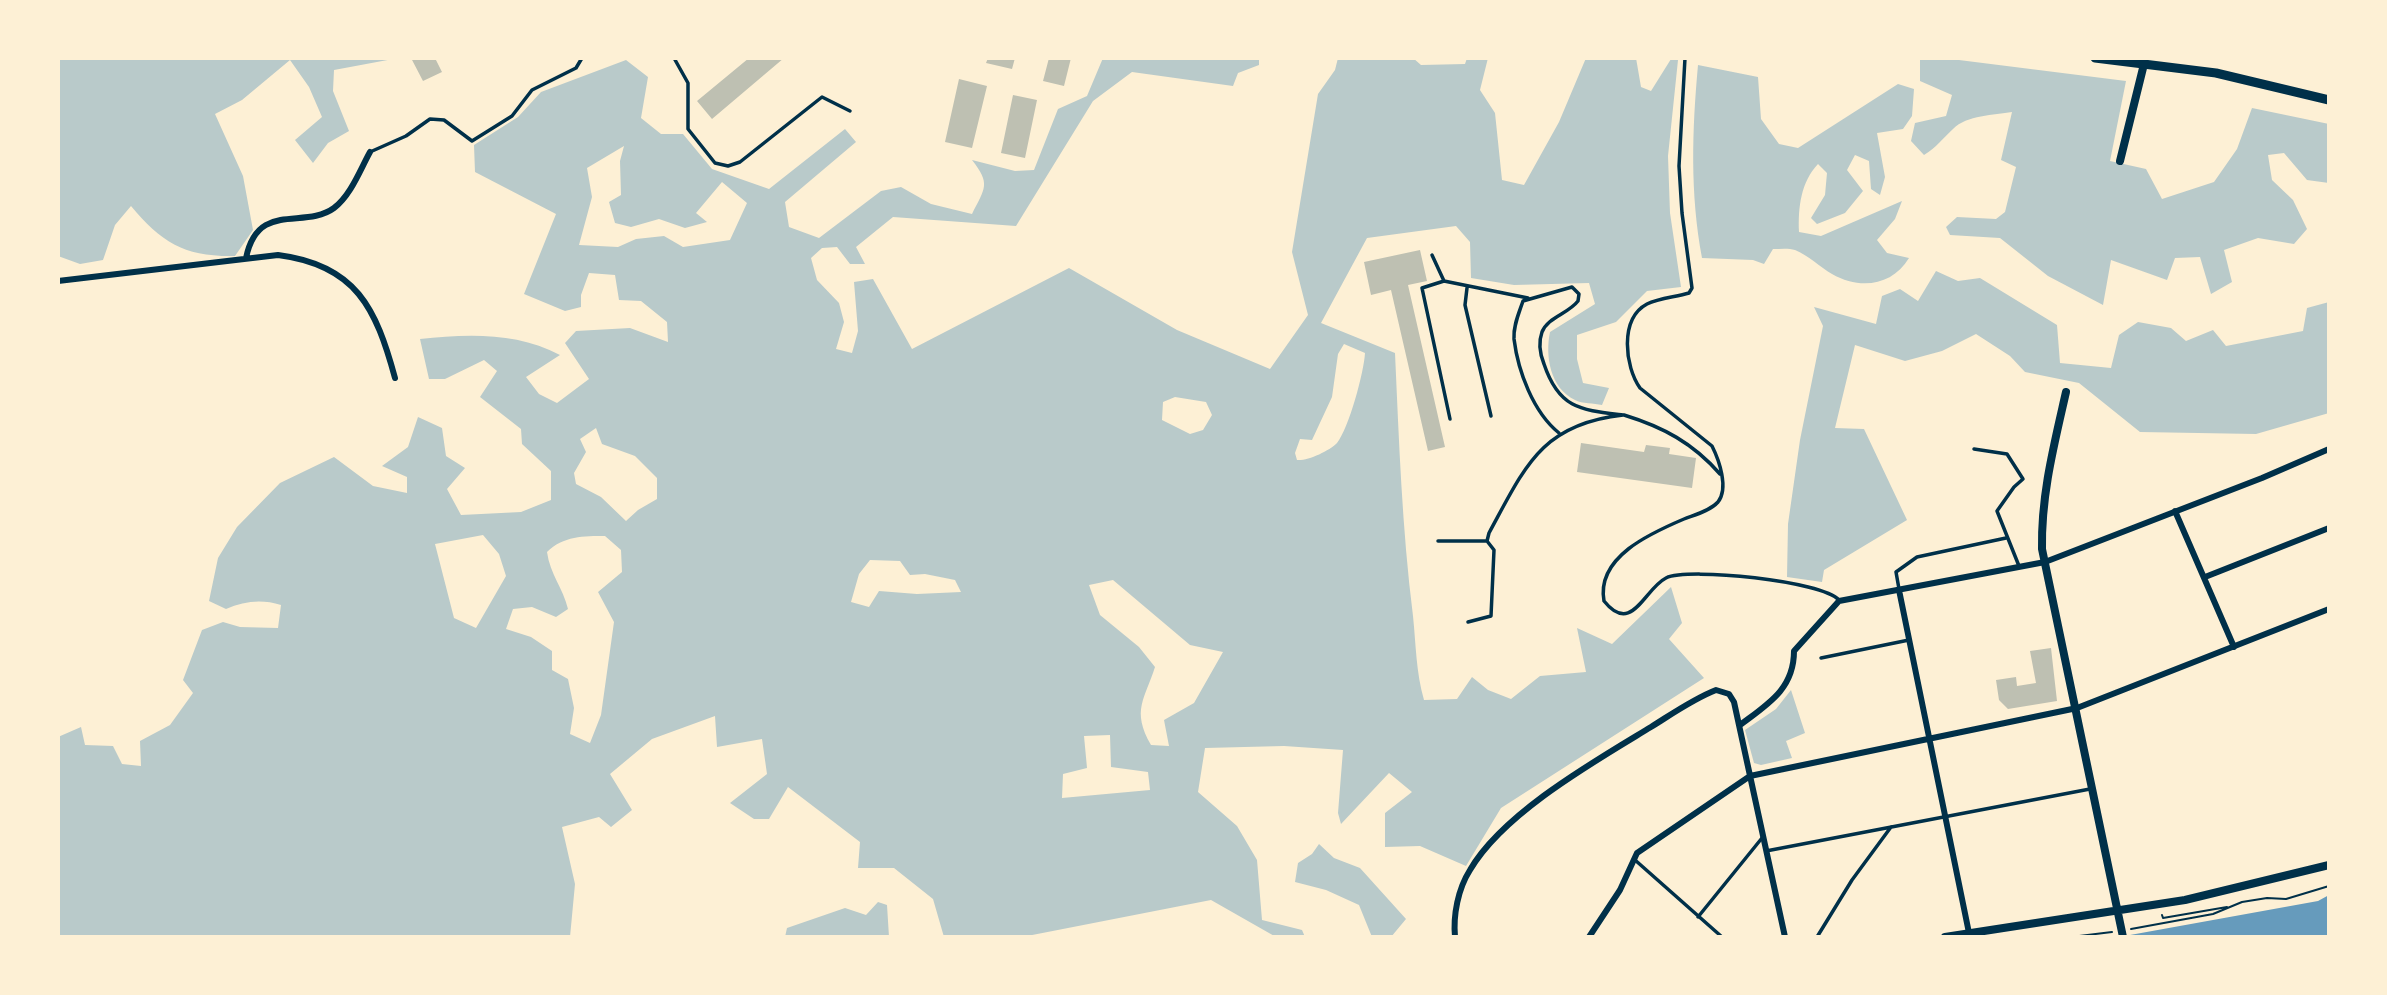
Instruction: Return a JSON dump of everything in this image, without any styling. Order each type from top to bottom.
[{"type":"main road","points":[[2095,58],[2145,61],[2216,73],[2329,100]]},
{"type":"street","points":[[2120,161],[2145,61]]},
{"type":"street","points":[[246,258],[250,242],[265,226],[279,220],[324,212],[337,206],[357,178],[370,152]]},
{"type":"street","points":[[58,281],[246,258],[278,255],[302,258],[330,268],[344,277],[366,305],[386,345],[395,378]]},
{"type":"street","points":[[2066,392],[2041,517],[2045,562],[2077,708],[2121,934]]},
{"type":"street","points":[[1740,725],[1771,702],[1789,680],[1794,669],[1794,650],[1839,601],[2045,562],[2329,451]]},
{"type":"street","points":[[2175,512],[2234,648]]},
{"type":"street","points":[[2204,577],[2329,528]]},
{"type":"street","points":[[1899,590],[1969,933]]},
{"type":"street","points":[[1589,937],[1619,890],[1633,859],[1646,846],[1750,776],[2077,708],[2329,610]]},
{"type":"street","points":[[1455,937],[1460,893],[1470,869],[1496,838],[1547,794],[1597,760],[1716,690],[1729,694],[1740,725],[1764,851],[1785,937]]},
{"type":"street","points":[[1945,937],[2118,911],[2240,889],[2329,865]]},
{"type":"lane","points":[[370,152],[406,136],[430,119],[444,120],[472,141],[512,116],[532,90],[576,68],[582,58]]},
{"type":"lane","points":[[674,58],[688,83],[688,129],[715,163],[728,166],[740,162],[822,97],[850,111]]},
{"type":"lane","points":[[1685,58],[1679,166],[1692,288],[1683,294],[1647,304],[1640,309],[1628,334],[1631,376],[1640,388],[1712,446],[1722,475],[1722,494],[1717,503],[1654,532],[1613,564],[1603,592],[1610,608],[1626,614],[1636,609],[1667,578],[1682,575],[1750,578],[1812,586],[1833,594],[1839,601]]},
{"type":"lane","points":[[1432,255],[1444,281]]},
{"type":"lane","points":[[1450,419],[1422,295],[1425,285],[1444,281],[1528,298],[1572,287],[1580,294],[1575,305],[1549,321],[1539,344],[1552,384],[1567,402],[1578,408],[1623,415],[1669,431],[1707,459],[1722,475]]},
{"type":"lane","points":[[1467,287],[1465,304],[1491,416]]},
{"type":"lane","points":[[1528,298],[1521,305],[1514,339],[1533,399],[1559,433]]},
{"type":"lane","points":[[1487,541],[1529,462],[1559,433],[1597,418],[1623,415]]},
{"type":"lane","points":[[1974,449],[2007,454],[2023,479],[2014,487],[1997,512],[2019,566]]},
{"type":"lane","points":[[1899,590],[1896,572],[1917,557],[2006,538]]},
{"type":"lane","points":[[1438,541],[1487,541]]},
{"type":"lane","points":[[1468,622],[1484,620],[1493,612],[1494,550],[1487,541]]},
{"type":"lane","points":[[1821,658],[1909,640]]},
{"type":"lane","points":[[1764,851],[1945,814],[2091,789]]},
{"type":"lane","points":[[1817,937],[1852,880],[1891,827]]},
{"type":"lane","points":[[1698,917],[1762,838]]},
{"type":"lane","points":[[1633,859],[1722,937]]},
{"type":"path","points":[[2163,918],[2267,898],[2286,899],[2329,886]]},
{"type":"path","points":[[2131,929],[2213,914],[2228,907]]},
{"type":"path","points":[[2071,937],[2121,934]]},
{"type":"shaded area","points":[[58,58],[393,59],[334,70],[333,91],[349,131],[328,143],[313,163],[295,140],[322,117],[309,87],[290,60],[242,100],[215,114],[243,176],[253,230],[235,256],[202,254],[176,245],[153,230],[131,206],[115,225],[103,260],[80,264],[58,256]]},
{"type":"shaded area","points":[[1103,58],[1259,58],[1259,65],[1238,73],[1233,86],[1132,72],[1093,101],[1016,226],[893,217],[856,247],[865,264],[850,264],[837,247],[822,248],[811,258],[817,280],[839,303],[844,322],[836,349],[852,353],[858,331],[854,282],[873,279],[912,349],[1069,268],[1177,330],[1270,369],[1308,315],[1292,252],[1318,94],[1335,70],[1338,58],[1413,58],[1421,65],[1465,64],[1467,58],[1488,58],[1480,90],[1495,113],[1502,180],[1524,185],[1559,122],[1586,58],[1636,58],[1641,87],[1651,91],[1671,59],[1678,60],[1668,156],[1670,213],[1681,287],[1647,291],[1616,322],[1577,335],[1577,359],[1583,383],[1609,388],[1602,405],[1578,401],[1567,395],[1555,380],[1549,361],[1550,332],[1595,304],[1589,283],[1514,285],[1471,278],[1470,242],[1456,226],[1367,238],[1321,323],[1395,353],[1406,550],[1418,669],[1424,700],[1457,699],[1472,677],[1488,690],[1511,699],[1540,676],[1586,672],[1577,628],[1612,644],[1671,587],[1682,623],[1669,639],[1704,678],[1501,808],[1466,866],[1420,846],[1385,847],[1385,813],[1412,792],[1389,773],[1341,824],[1338,813],[1343,750],[1284,746],[1205,748],[1198,792],[1237,826],[1257,860],[1262,920],[1302,930],[1305,937],[1276,937],[1211,900],[1022,937],[944,937],[933,899],[894,868],[858,868],[860,842],[788,787],[769,819],[754,819],[730,803],[767,774],[762,739],[717,747],[715,716],[652,739],[610,774],[632,810],[611,827],[599,817],[562,827],[575,884],[570,937],[58,937],[58,737],[81,727],[85,745],[113,746],[122,764],[141,766],[140,741],[170,725],[193,693],[183,680],[202,630],[223,622],[240,627],[278,628],[281,605],[253,602],[226,609],[209,601],[218,558],[237,527],[280,483],[334,457],[373,486],[407,493],[407,477],[382,466],[408,447],[418,417],[442,428],[446,456],[465,468],[447,489],[461,515],[521,512],[551,500],[551,471],[522,444],[521,429],[480,397],[497,371],[484,360],[445,379],[429,379],[420,339],[491,336],[527,342],[560,355],[526,377],[539,394],[557,403],[589,379],[565,343],[576,331],[630,328],[668,342],[667,322],[641,301],[619,300],[615,275],[589,273],[581,295],[581,307],[565,311],[524,294],[556,214],[475,172],[474,145],[518,117],[541,92],[626,60],[648,77],[641,118],[661,134],[683,134],[712,169],[769,189],[845,129],[856,142],[785,202],[789,227],[819,238],[881,191],[901,187],[931,204],[972,214],[984,181],[972,160],[1015,171],[1034,170],[1058,109],[1087,96]],"holes":[[[624,146],[620,161],[621,195],[609,202],[615,223],[631,227],[659,219],[685,228],[707,222],[696,213],[722,182],[747,203],[730,240],[683,247],[664,236],[636,239],[618,247],[579,245],[592,197],[587,168]],[[1344,344],[1365,353],[1355,400],[1342,436],[1337,443],[1318,455],[1297,460],[1295,453],[1300,439],[1312,440],[1332,397],[1338,354]],[[1175,397],[1206,402],[1212,415],[1203,430],[1190,434],[1162,420],[1163,402]],[[596,428],[602,444],[635,456],[657,478],[657,499],[626,521],[601,497],[576,484],[574,473],[586,452],[580,439]],[[483,535],[499,554],[506,576],[476,628],[454,618],[435,544]],[[605,536],[621,550],[622,572],[598,592],[614,622],[601,715],[590,743],[570,734],[574,708],[568,679],[552,670],[552,651],[531,637],[506,629],[513,609],[532,607],[556,617],[568,609],[547,552],[567,540]],[[870,560],[900,561],[910,575],[925,574],[955,580],[961,592],[917,594],[879,591],[869,607],[851,602],[859,574]],[[1113,580],[1190,645],[1223,652],[1194,703],[1164,720],[1169,746],[1151,745],[1145,733],[1142,705],[1155,667],[1139,647],[1100,615],[1089,585]],[[1110,735],[1111,767],[1148,772],[1150,790],[1062,798],[1063,774],[1087,768],[1084,736]]]},
{"type":"shaded area","points":[[1920,58],[1943,58],[2126,81],[2110,161],[2146,169],[2162,199],[2214,182],[2237,149],[2252,108],[2329,124],[2329,183],[2307,180],[2284,153],[2268,155],[2272,180],[2293,200],[2307,229],[2294,244],[2258,238],[2224,250],[2232,282],[2211,294],[2200,257],[2175,258],[2167,280],[2111,260],[2103,305],[2048,276],[2000,238],[1950,235],[1946,227],[1957,217],[1996,219],[2005,212],[2016,167],[2001,160],[2012,112],[1981,116],[1959,124],[1924,155],[1911,141],[1915,123],[1946,116],[1952,95],[1920,81]]},
{"type":"shaded area","points":[[1698,65],[1758,77],[1761,119],[1779,144],[1798,148],[1898,84],[1914,89],[1912,116],[1903,129],[1877,133],[1885,177],[1880,195],[1871,189],[1869,161],[1855,155],[1847,170],[1863,191],[1845,213],[1817,224],[1811,218],[1825,195],[1827,173],[1818,164],[1804,187],[1799,213],[1799,232],[1821,236],[1902,201],[1895,219],[1877,240],[1887,253],[1909,258],[1894,275],[1875,282],[1853,282],[1832,274],[1793,249],[1773,249],[1764,264],[1753,260],[1702,258],[1695,210],[1693,162]]},
{"type":"shaded area","points":[[1936,271],[1958,281],[1980,278],[2057,325],[2060,363],[2111,368],[2119,335],[2138,322],[2171,328],[2186,341],[2213,330],[2226,346],[2303,331],[2307,308],[2329,302],[2329,413],[2256,434],[2140,432],[2079,383],[2025,372],[2010,356],[1976,334],[1942,351],[1905,361],[1855,345],[1835,428],[1864,429],[1907,520],[1824,570],[1822,582],[1787,577],[1788,524],[1800,440],[1823,326],[1814,307],[1876,324],[1882,296],[1900,289],[1918,301]]},
{"type":"shaded area","points":[[1791,690],[1805,733],[1786,741],[1792,758],[1761,765],[1754,763],[1745,730],[1776,709]]},
{"type":"shaded area","points":[[1319,844],[1334,858],[1360,868],[1406,919],[1391,937],[1372,937],[1359,905],[1326,890],[1295,882],[1298,863],[1312,854]]},
{"type":"shaded area","points":[[878,902],[887,905],[889,937],[785,937],[787,928],[845,908],[866,915]]},
{"type":"water","points":[[2329,895],[2329,937],[2119,937],[2318,901]]},
{"type":"building","points":[[411,58],[435,58],[442,72],[423,81]]},
{"type":"building","points":[[749,58],[784,58],[712,119],[697,101]]},
{"type":"building","points":[[988,58],[1015,58],[1012,69],[986,63]]},
{"type":"building","points":[[1049,58],[1071,58],[1064,86],[1043,81]]},
{"type":"building","points":[[959,79],[987,86],[972,148],[945,142]]},
{"type":"building","points":[[1013,95],[1037,100],[1025,158],[1001,153]]},
{"type":"building","points":[[1420,250],[1427,281],[1408,285],[1445,447],[1428,451],[1391,290],[1371,295],[1364,262]]},
{"type":"building","points":[[1581,443],[1644,452],[1646,445],[1670,448],[1669,454],[1696,458],[1692,488],[1577,472]]},
{"type":"building","points":[[2051,648],[2057,701],[2008,709],[1999,700],[1996,680],[2016,677],[2017,686],[2036,683],[2030,651]]}]
